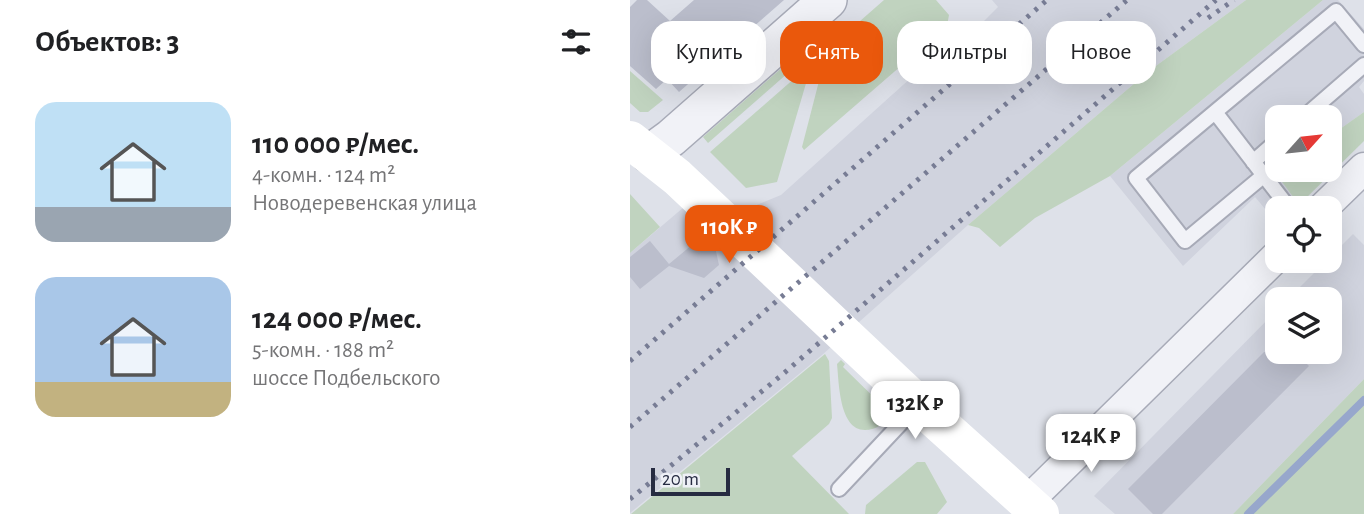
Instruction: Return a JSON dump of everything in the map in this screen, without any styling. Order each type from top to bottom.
[{"type":"main road","points":[[636,154],[677,177],[757,250],[1028,510]]},
{"type":"street","points":[[636,154],[671,138],[828,0]]},
{"type":"street","points":[[1335,196],[1364,168]]},
{"type":"street","points":[[1028,510],[1265,268]]},
{"type":"lane","points":[[1264,176],[1185,241],[1136,178],[1336,11],[1364,46]]},
{"type":"lane","points":[[1318,105],[1364,65]]},
{"type":"lane","points":[[1215,112],[1280,196]]},
{"type":"lane","points":[[1253,162],[1265,151]]},
{"type":"lane","points":[[839,489],[919,405]]},
{"type":"shaded area","points":[[992,0],[1246,0],[1156,66],[1156,21],[1046,21],[1046,84],[1134,84],[968,225],[822,355],[630,513],[630,253],[684,207],[722,235],[752,207],[781,195],[904,84],[1032,84],[1032,21],[984,21],[998,7]]},
{"type":"shaded area","points":[[1323,0],[1338,0],[1364,29],[1364,81],[1359,87],[1364,94],[1364,112],[1342,128],[1342,105],[1265,105],[1265,182],[1283,182],[1293,196],[1265,196],[1265,209],[1255,197],[1183,266],[1110,176]]},
{"type":"shaded area","points":[[1353,234],[1364,245],[1364,379],[1233,514],[1115,514],[1094,496],[1265,322],[1265,364],[1342,364],[1342,287],[1300,287],[1314,273],[1342,273],[1342,245]]},
{"type":"green space","points":[[884,0],[936,0],[949,15],[948,21],[897,21],[897,69],[883,81],[883,21],[860,21]]},
{"type":"green space","points":[[1246,0],[1323,0],[1110,176],[1035,218],[1000,247],[979,228],[968,225],[1134,84],[1156,84],[1156,66]]},
{"type":"green space","points":[[780,70],[780,80],[708,143],[703,137]]},
{"type":"green space","points":[[630,71],[663,100],[648,112],[640,112],[630,103]]},
{"type":"green space","points":[[788,84],[806,84],[777,182],[746,188],[710,152]]},
{"type":"green space","points":[[818,84],[880,84],[804,150],[802,147]]},
{"type":"green space","points":[[1364,112],[1364,141],[1342,163],[1342,128]]},
{"type":"green space","points":[[1282,182],[1322,182],[1308,196],[1292,196]]},
{"type":"green space","points":[[630,194],[660,227],[630,253]]},
{"type":"green space","points":[[825,354],[829,361],[832,418],[829,424],[792,456],[849,514],[631,514]]},
{"type":"green space","points":[[841,360],[845,364],[843,367],[887,410],[885,419],[875,428],[856,428],[845,414],[837,364]]},
{"type":"green space","points":[[1364,379],[1364,514],[1233,514]]},
{"type":"green space","points":[[917,462],[925,462],[947,502],[937,514],[865,514],[866,505]]},
{"type":"building","points":[[637,0],[647,0],[670,21],[651,21],[651,84],[662,84],[656,89],[630,66],[630,7]]},
{"type":"building","points":[[694,0],[784,0],[760,21],[670,21]]},
{"type":"building","points":[[672,84],[688,84],[679,92]]},
{"type":"building","points":[[698,240],[715,247],[719,265],[704,278],[669,266],[640,289],[630,277],[630,257],[650,241],[669,264]]},
{"type":"building","points":[[1264,352],[1265,364],[1309,366],[1162,514],[1153,514],[1128,489]]},
{"type":"waterway","points":[[1248,514],[1364,400]]},
{"type":"railway","points":[[630,361],[1047,0]]},
{"type":"railway","points":[[630,427],[1127,0]]},
{"type":"railway","points":[[630,499],[783,374],[1216,0]]},
{"type":"railway","points":[[1208,18],[1234,0]]}]
